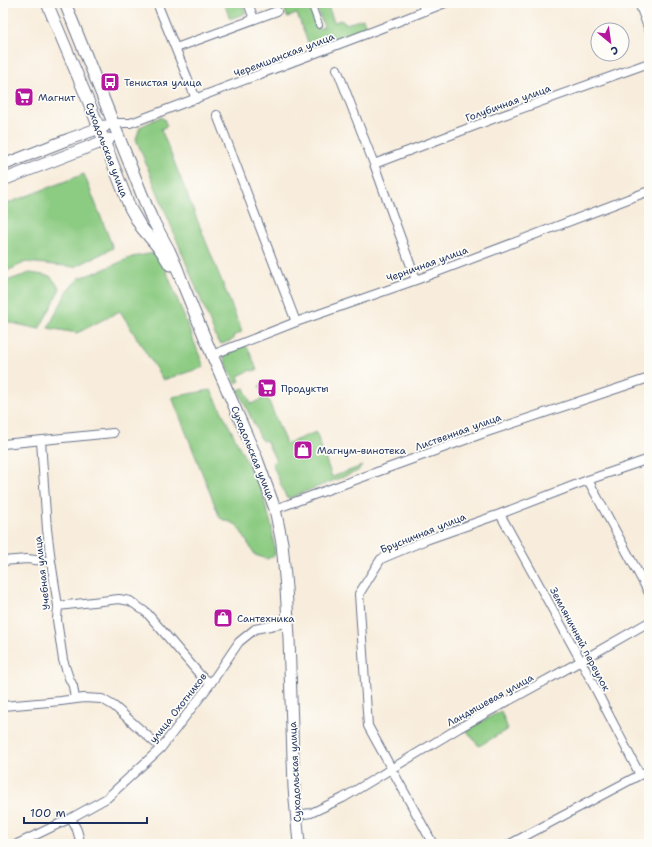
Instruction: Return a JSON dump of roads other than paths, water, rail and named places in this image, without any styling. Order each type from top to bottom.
[{"type":"main road","name":"Суходольская улица","points":[[47,3],[135,218],[162,252],[184,287]]},
{"type":"main road","name":"Суходольская улица","points":[[64,3],[151,217],[177,268],[257,459],[275,509],[282,543],[289,624],[294,788],[299,844]]},
{"type":"main road","points":[[3,165],[114,123]]},
{"type":"main road","points":[[3,180],[118,135]]},
{"type":"street","points":[[157,3],[196,99]]},
{"type":"street","points":[[248,3],[254,19]]},
{"type":"street","points":[[311,3],[319,25]]},
{"type":"street","name":"Черемшанская улица","points":[[114,123],[130,123],[196,99],[379,27],[423,7],[445,3]]},
{"type":"street","points":[[639,3],[649,30]]},
{"type":"street","points":[[176,48],[277,11]]},
{"type":"street","name":"Голубичная улица","points":[[374,164],[498,117],[649,63]]},
{"type":"street","points":[[337,69],[374,164],[416,280]]},
{"type":"street","points":[[217,115],[296,322]]},
{"type":"street","name":"Черемшанская улица","points":[[118,135],[130,123]]},
{"type":"street","name":"Черничная улица","points":[[212,354],[296,322],[416,280],[649,191]]},
{"type":"street","name":"Лиственная улица","points":[[275,509],[487,432],[649,378]]},
{"type":"street","points":[[3,444],[113,433]]},
{"type":"street","name":"Учебная улица","points":[[41,441],[47,528],[58,606],[57,620],[63,660],[73,686],[75,699]]},
{"type":"street","name":"Брусничная улица","points":[[434,844],[368,726],[359,594],[381,559],[426,540],[649,459]]},
{"type":"street","points":[[588,480],[649,593]]},
{"type":"street","name":"Земляничный переулок","points":[[500,514],[581,661],[640,775]]},
{"type":"street","points":[[3,561],[28,558],[51,561]]},
{"type":"street","points":[[58,606],[119,600],[130,601],[147,613],[201,676],[211,683]]},
{"type":"street","name":"Ландышевая улица","points":[[296,815],[311,813],[343,798],[459,728],[649,622]]},
{"type":"street","name":"улица Охотников","points":[[17,844],[107,798],[161,748],[211,683],[239,642],[255,629],[280,624],[289,624]]},
{"type":"street","points":[[3,706],[84,698],[102,699],[114,706],[161,748]]},
{"type":"street","points":[[510,844],[649,770]]},
{"type":"street","points":[[70,818],[77,830],[81,844]]},
{"type":"place","name":"Тенистая улица","points":[[110,82]]},
{"type":"place","name":"Магнит","points":[[24,97]]},
{"type":"place","name":"Продукты","points":[[267,388]]},
{"type":"place","name":"Магнум-винотека","points":[[303,450]]},
{"type":"place","name":"Сантехника","points":[[223,618]]}]
